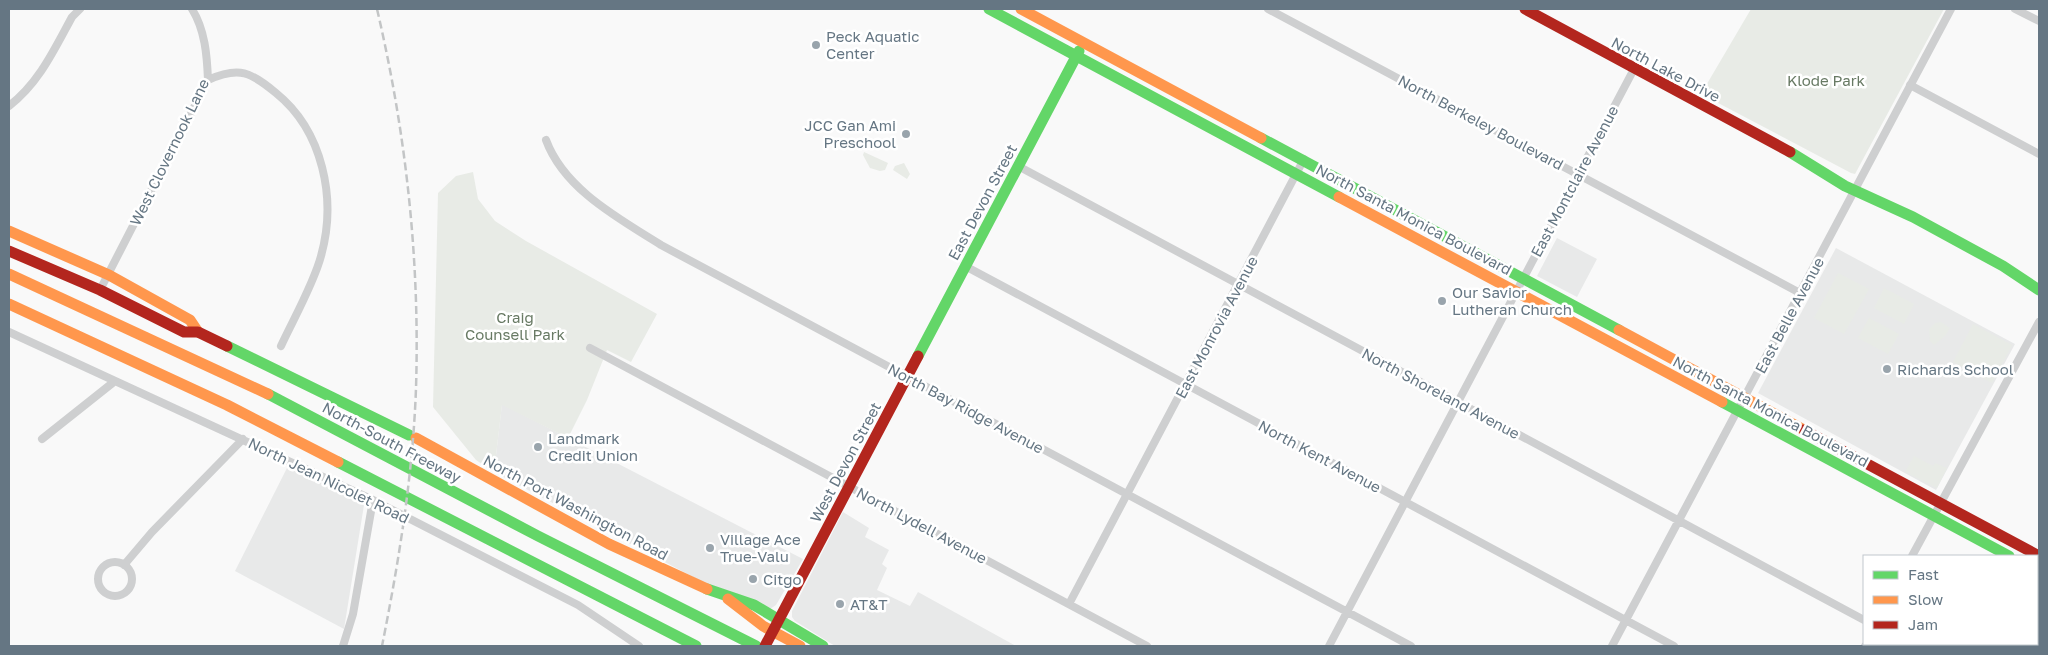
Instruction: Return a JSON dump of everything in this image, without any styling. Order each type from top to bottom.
[{"type":"main road","name":"North Santa Monica Boulevard","points":[[989,9],[2007,555]]},
{"type":"main road","name":"North Santa Monica Boulevard","points":[[1021,9],[1304,159],[1523,279],[2037,555]]},
{"type":"main road","name":"North Lake Drive","points":[[1530,10],[1634,68],[2003,266],[2039,290]]},
{"type":"main road","name":"East Devon Street","points":[[907,376],[1084,43]]},
{"type":"main road","name":"North Port Washington Road","points":[[9,231],[109,275],[190,320],[198,332]]},
{"type":"main road","name":"North Port Washington Road","points":[[9,251],[100,290],[184,332],[198,332],[412,437],[609,544],[688,581],[754,605],[823,646]]},
{"type":"main road","name":"North Lake Drive","points":[[2003,266],[2039,281]]},
{"type":"main road","name":"North-South Freeway","points":[[9,274],[168,346],[270,395],[538,536],[756,646]]},
{"type":"main road","points":[[9,304],[227,405],[696,646]]},
{"type":"main road","name":"West Devon Street","points":[[766,646],[907,376]]},
{"type":"main road","name":"North Port Washington Road","points":[[724,595],[774,631],[800,646]]},
{"type":"street","points":[[9,106],[21,97],[39,77],[72,17],[80,9]]},
{"type":"street","name":"West Clovernook Lane","points":[[100,290],[208,80],[205,45],[199,21],[192,9]]},
{"type":"street","name":"North Berkeley Boulevard","points":[[1268,9],[1800,293]]},
{"type":"street","name":"East Belle Avenue","points":[[1612,646],[1951,9]]},
{"type":"street","points":[[2016,9],[2039,21]]},
{"type":"street","name":"East Montclaire Avenue","points":[[1329,646],[1634,68]]},
{"type":"street","points":[[208,80],[234,71],[245,72],[258,78],[281,97],[304,124],[318,154],[327,188],[328,223],[321,257],[281,346]]},
{"type":"street","points":[[1910,85],[2039,154]]},
{"type":"street","name":"North Bay Ridge Avenue","points":[[546,140],[552,158],[583,192],[660,245],[1411,646]]},
{"type":"street","name":"East Monrovia Avenue","points":[[1069,604],[1304,159]]},
{"type":"street","name":"North Shoreland Avenue","points":[[1018,166],[1679,519],[1863,619]]},
{"type":"street","name":"North Kent Avenue","points":[[965,266],[1674,646]]},
{"type":"street","points":[[1913,555],[2039,322]]},
{"type":"street","name":"North Jean Nicolet Road","points":[[9,332],[373,500],[578,605],[639,646]]},
{"type":"street","name":"North Lydell Avenue","points":[[590,348],[1147,646]]},
{"type":"street","points":[[42,439],[115,382]]},
{"type":"street","points":[[124,565],[152,532],[243,439]]},
{"type":"street","points":[[343,646],[354,614],[373,500]]},
{"type":"street","points":[[109,563],[124,565],[128,569],[132,580],[127,591],[116,596],[105,594],[98,580],[100,570],[109,563]]},
{"type":"shaded area","points":[[1557,238],[1597,259],[1577,297],[1537,276]]},
{"type":"shaded area","name":"Richards School","points":[[1836,248],[2015,344],[1936,490],[1758,393]]},
{"type":"shaded area","points":[[502,404],[803,559],[776,605],[770,609],[716,589],[494,472]]},
{"type":"shaded area","points":[[288,466],[364,505],[344,629],[235,571]]},
{"type":"shaded area","points":[[843,512],[869,528],[865,537],[889,550],[882,564],[887,568],[877,590],[910,606],[918,592],[1016,646],[835,646],[795,621],[792,617],[792,611]]},
{"type":"green space","name":"Klode Park","points":[[1751,9],[1944,9],[1855,174],[1701,94]]},
{"type":"green space","points":[[864,152],[888,163],[885,170],[880,171],[870,168],[863,155]]},
{"type":"green space","points":[[904,163],[910,174],[907,179],[893,170],[895,166]]},
{"type":"green space","name":"Craig Counsell Park","points":[[473,172],[478,199],[495,221],[526,241],[657,314],[631,362],[607,350],[587,400],[568,438],[502,405],[494,472],[476,460],[433,407],[438,193],[456,176]]},
{"type":"green space","points":[[1838,273],[1869,289],[1844,334],[1814,318]]},
{"type":"green space","points":[[1884,288],[1914,304],[1904,324],[1874,308]]},
{"type":"green space","points":[[1869,318],[1899,334],[1888,354],[1858,338]]},
{"type":"green space","points":[[1941,322],[1950,328],[1945,336],[1934,345],[1930,341],[1929,329],[1935,323]]},
{"type":"green space","points":[[1973,324],[2012,345],[1992,383],[1953,362]]},
{"type":"green space","points":[[1914,456],[1933,466],[1935,463],[1947,468],[1937,488],[1905,472]]},
{"type":"railway","points":[[377,9],[396,103],[409,197],[416,292],[417,340],[412,453],[399,550],[382,646]]},
{"type":"traffic: fast","points":[[989,9],[1339,197]]},
{"type":"traffic: fast","points":[[918,356],[1079,51]]},
{"type":"traffic: fast","points":[[1261,138],[1619,330]]},
{"type":"traffic: fast","points":[[1790,152],[1845,186],[1913,217],[2003,266],[2039,290]]},
{"type":"traffic: fast","points":[[227,346],[409,435]]},
{"type":"traffic: fast","points":[[268,394],[538,536],[756,646]]},
{"type":"traffic: fast","points":[[1722,402],[2007,555]]},
{"type":"traffic: fast","points":[[338,462],[696,646]]},
{"type":"traffic: fast","points":[[707,589],[754,605],[823,646]]},
{"type":"traffic: slow","points":[[1021,9],[1261,138]]},
{"type":"traffic: slow","points":[[1339,197],[1722,402]]},
{"type":"traffic: slow","points":[[9,231],[109,275],[190,320],[198,332]]},
{"type":"traffic: slow","points":[[9,274],[268,394]]},
{"type":"traffic: slow","points":[[9,304],[227,405],[338,462]]},
{"type":"traffic: slow","points":[[1619,330],[1804,430]]},
{"type":"traffic: slow","points":[[416,438],[609,544],[707,589]]},
{"type":"traffic: slow","points":[[728,599],[763,626],[800,646]]},
{"type":"traffic: jam","points":[[1525,9],[1790,152]]},
{"type":"traffic: jam","points":[[9,251],[100,290],[184,332],[198,332],[227,346]]},
{"type":"traffic: jam","points":[[765,646],[918,356]]},
{"type":"traffic: jam","points":[[1804,430],[2037,555]]},
{"type":"place","name":"Peck Aquatic Center","points":[[816,45]]},
{"type":"place","name":"JCC Gan Ami Preschool","points":[[906,134]]},
{"type":"place","name":"Our Savior Lutheran Church","points":[[1442,301]]},
{"type":"place","name":"Richards School","points":[[1887,369]]},
{"type":"place","name":"Landmark Credit Union","points":[[538,447]]},
{"type":"place","name":"Village Ace True-Valu","points":[[710,548]]},
{"type":"place","name":"Citgo","points":[[753,579]]},
{"type":"place","name":"AT&T","points":[[840,604]]}]
